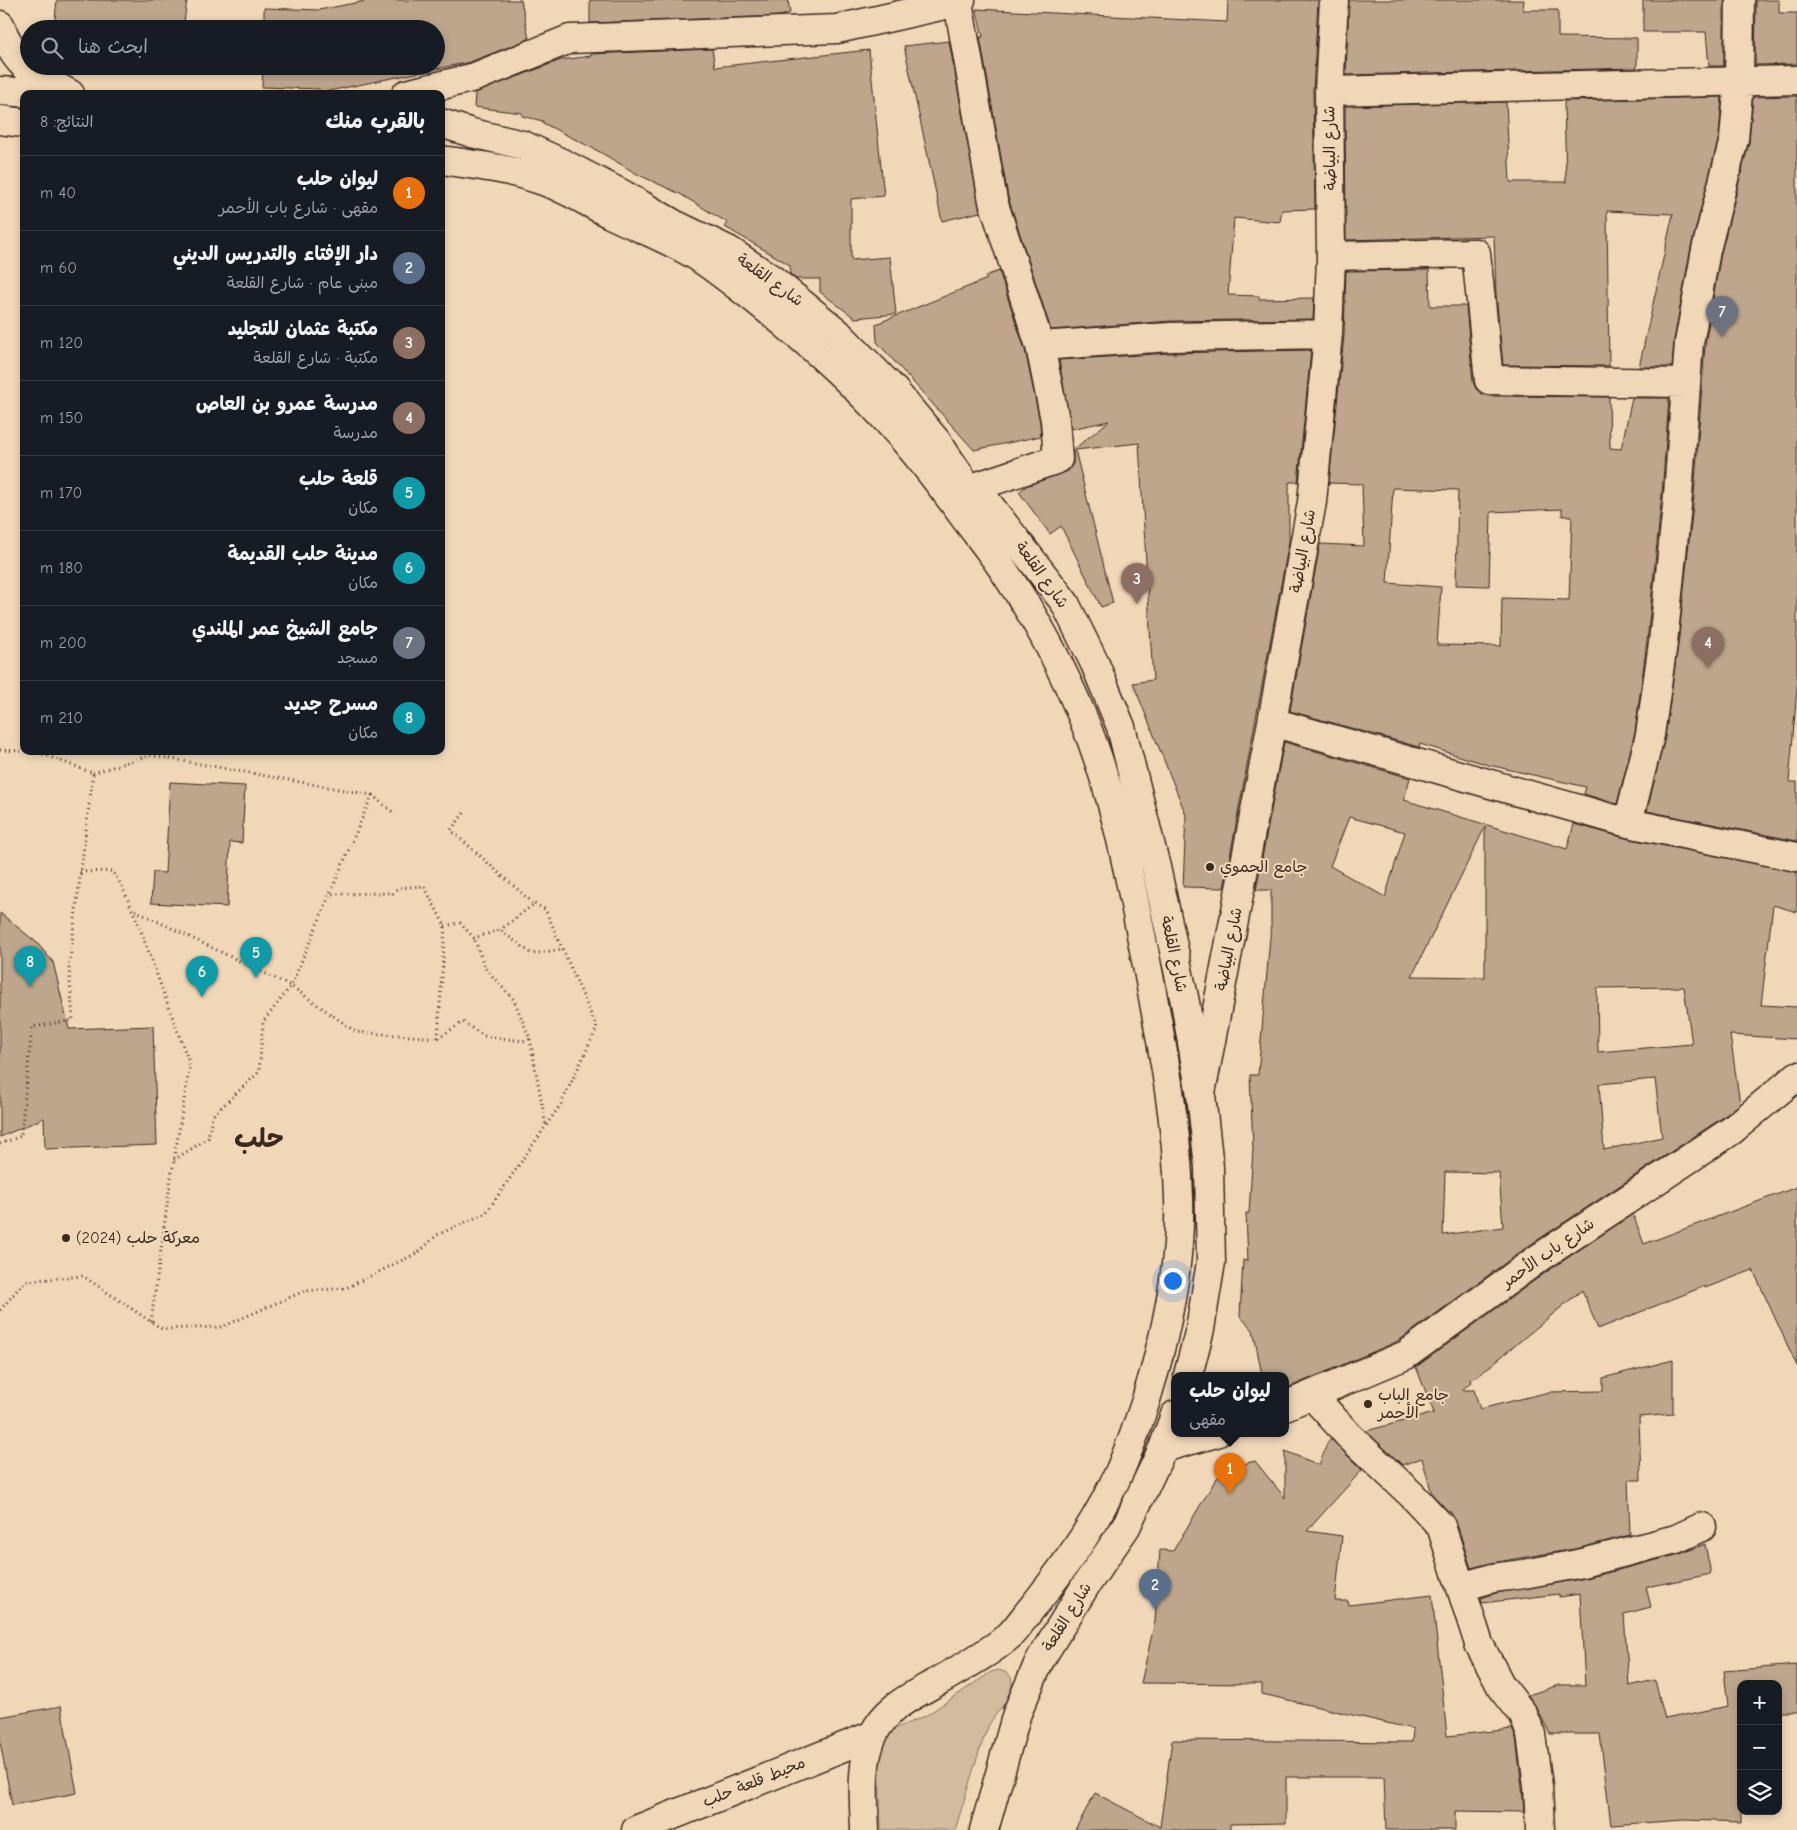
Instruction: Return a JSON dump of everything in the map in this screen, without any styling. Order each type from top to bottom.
[{"type":"street","name":"شارع البياضة","points":[[1201,1095],[1312,502],[1328,334],[1331,256],[1329,91],[1334,0]]},
{"type":"street","points":[[1628,823],[1650,736],[1663,643],[1678,495],[1689,343],[1706,250],[1734,139],[1739,82],[1740,0]]},
{"type":"street","points":[[422,90],[474,77],[570,39],[836,29],[960,1],[993,201],[1040,346],[1055,420],[1058,459],[969,489]]},
{"type":"street","points":[[0,25],[7,45],[20,62]]},
{"type":"street","points":[[36,75],[63,90]]},
{"type":"street","points":[[1329,91],[1797,80]]},
{"type":"street","points":[[0,91],[20,92]]},
{"type":"street","points":[[0,120],[20,122]]},
{"type":"street","name":"شارع القلعة","points":[[445,123],[472,133],[523,146],[564,164],[624,195],[674,224],[728,250],[773,280],[836,332],[893,389],[938,443],[969,489],[986,501],[1065,603],[1095,664],[1121,727],[1156,867],[1201,1095],[1209,1167],[1211,1262],[1200,1329],[1189,1372]]},
{"type":"street","points":[[445,161],[492,168],[547,182],[618,218],[674,242],[703,260],[790,328],[865,397],[932,473],[1009,578],[1049,647],[1083,719],[1109,794],[1128,871],[1163,1049],[1173,1116],[1180,1200],[1176,1264],[1166,1322],[1148,1392],[1121,1468],[1094,1522],[1055,1579],[1010,1634],[973,1660],[904,1698],[885,1716],[873,1735],[864,1778],[864,1830]]},
{"type":"street","points":[[1331,256],[1476,253],[1489,380],[1686,383]]},
{"type":"street","points":[[1040,346],[1170,337],[1328,334]]},
{"type":"street","points":[[1272,722],[1628,823],[1797,857]]},
{"type":"street","name":"شارع باب الأحمر","points":[[1289,1404],[1406,1355],[1536,1260],[1731,1131],[1797,1076]]},
{"type":"street","points":[[1312,1395],[1350,1436],[1442,1526],[1479,1644],[1501,1686],[1524,1714],[1531,1734],[1538,1786],[1540,1830]]},
{"type":"street","name":"شارع القلعة","points":[[984,1830],[1017,1713],[1040,1660],[1086,1585],[1126,1527],[1163,1448],[1171,1426]]},
{"type":"street","points":[[1163,1448],[1202,1437]]},
{"type":"street","points":[[1461,1587],[1493,1578],[1583,1563],[1676,1539],[1702,1527]]},
{"type":"street","points":[[1010,1634],[1040,1660]]},
{"type":"street","name":"محيط قلعة حلب","points":[[636,1830],[873,1735]]},
{"type":"path","points":[[0,750],[20,751]]},
{"type":"path","points":[[45,755],[93,773],[150,755],[372,795],[395,814]]},
{"type":"path","points":[[0,1144],[22,1136],[32,1027],[73,1020],[69,967],[93,773]]},
{"type":"path","points":[[174,1160],[208,1138],[212,1116],[259,1072],[263,1022],[291,986],[372,795]]},
{"type":"path","points":[[0,1310],[25,1281],[83,1276],[162,1329],[222,1327],[304,1291],[346,1288],[419,1252],[437,1235],[486,1213],[561,1104],[597,1028],[545,909],[534,904],[451,830],[464,813]]},
{"type":"path","points":[[80,872],[112,871],[122,886],[190,1065],[174,1160],[151,1322]]},
{"type":"path","points":[[330,894],[393,893],[398,888],[424,886],[445,926],[438,1038]]},
{"type":"path","points":[[474,938],[500,930],[534,904]]},
{"type":"path","points":[[132,909],[291,986],[356,1032],[438,1038],[463,1022],[484,1036],[523,1041],[530,1039]]},
{"type":"path","points":[[445,926],[460,924],[474,938],[485,968],[514,1000],[530,1039],[546,1126]]},
{"type":"path","points":[[500,930],[532,954],[562,949]]},
{"type":"shaded area","points":[[998,1670],[1010,1676],[1012,1682],[1011,1691],[988,1727],[955,1830],[881,1830],[879,1757],[888,1735],[894,1729],[925,1716],[991,1672]]},
{"type":"building","points":[[57,0],[187,0],[184,20],[55,20]]},
{"type":"building","points":[[370,0],[521,0],[529,39],[470,62],[445,67],[445,20],[264,20],[264,8],[319,10]]},
{"type":"building","points":[[590,0],[788,0],[790,13],[780,16],[590,23]]},
{"type":"building","points":[[1228,0],[1318,0],[1313,91],[1315,209],[1282,210],[1280,222],[1234,218],[1228,295],[1259,296],[1259,299],[1314,298],[1313,319],[1170,321],[1051,330],[1008,197],[980,37],[983,37],[976,9],[1227,22]]},
{"type":"building","points":[[1349,0],[1524,0],[1523,10],[1558,10],[1558,37],[1637,38],[1637,68],[1346,75]]},
{"type":"building","points":[[1643,0],[1724,0],[1724,66],[1709,66],[1706,32],[1643,32]]},
{"type":"building","points":[[1756,0],[1779,0],[1779,13],[1797,13],[1797,64],[1755,65]]},
{"type":"building","points":[[949,41],[980,212],[942,221],[904,46]]},
{"type":"building","points":[[712,49],[715,67],[869,50],[884,196],[851,199],[851,260],[890,257],[896,314],[855,318],[820,292],[820,279],[796,279],[790,274],[790,265],[725,227],[728,223],[680,194],[639,175],[600,152],[543,123],[543,121],[522,116],[522,113],[474,107],[475,93],[561,60],[591,56],[591,54]]},
{"type":"building","points":[[263,75],[407,75],[334,90],[262,87]]},
{"type":"building","points":[[1797,96],[1797,689],[1789,782],[1797,782],[1797,841],[1647,811],[1665,737],[1678,645],[1694,496],[1705,345],[1721,253],[1749,143],[1753,97]]},
{"type":"building","points":[[1722,97],[1719,136],[1691,247],[1674,340],[1672,367],[1639,367],[1673,214],[1607,211],[1609,366],[1503,365],[1496,294],[1494,236],[1346,240],[1345,106],[1506,102],[1510,182],[1566,182],[1564,101]]},
{"type":"building","points":[[1429,270],[1430,306],[1466,306],[1473,382],[1476,389],[1482,394],[1489,396],[1609,397],[1610,448],[1621,449],[1632,398],[1669,398],[1662,494],[1647,641],[1635,732],[1617,804],[1584,794],[1586,787],[1489,765],[1420,744],[1419,747],[1290,711],[1320,544],[1364,546],[1362,484],[1329,483],[1344,335],[1346,271]],"holes":[[[1393,488],[1458,490],[1456,585],[1489,586],[1491,512],[1562,509],[1562,516],[1572,516],[1569,600],[1502,598],[1501,646],[1437,645],[1441,587],[1387,583]]]},
{"type":"building","points":[[999,271],[1025,350],[1040,422],[1041,436],[974,450],[877,342],[876,324],[987,279],[985,276]]},
{"type":"building","points":[[1311,350],[1298,482],[1289,482],[1289,542],[1224,888],[1183,887],[1186,815],[1133,683],[1153,680],[1139,443],[1075,450],[1113,603],[1101,607],[1061,526],[1050,534],[1019,492],[1026,486],[1068,471],[1073,464],[1073,450],[1109,421],[1071,429],[1059,360],[1171,353]]},
{"type":"building","points":[[1284,742],[1410,778],[1404,800],[1567,849],[1574,824],[1625,838],[1797,872],[1797,912],[1773,905],[1761,1005],[1797,1007],[1797,1039],[1730,1035],[1740,1104],[1722,1118],[1527,1247],[1404,1337],[1289,1387],[1289,1372],[1261,1372],[1253,1330],[1240,1316],[1243,1260],[1248,1261],[1246,1213],[1249,1213],[1253,1149],[1250,1075],[1258,1075],[1271,926],[1271,890],[1256,890]],"holes":[[[1349,817],[1405,832],[1385,897],[1330,866]],[[1485,827],[1485,977],[1412,976]],[[1684,987],[1692,1044],[1598,1052],[1597,988]],[[1655,1079],[1662,1137],[1604,1150],[1599,1084]],[[1445,1172],[1499,1173],[1503,1227],[1443,1235]]]},
{"type":"building","points":[[170,782],[245,786],[242,843],[230,842],[227,907],[151,903],[153,872],[165,873]]},
{"type":"building","points":[[0,913],[36,942],[53,962],[69,1029],[153,1026],[157,1145],[45,1149],[44,1118],[0,1137]]},
{"type":"building","points":[[1797,1187],[1797,1366],[1753,1270],[1705,1288],[1705,1286],[1598,1329],[1582,1290],[1478,1376],[1470,1379],[1471,1382],[1462,1390],[1474,1390],[1480,1409],[1549,1392],[1603,1391],[1603,1378],[1673,1360],[1673,1414],[1639,1417],[1641,1480],[1628,1480],[1630,1535],[1580,1548],[1471,1568],[1456,1521],[1450,1511],[1432,1494],[1422,1458],[1402,1465],[1366,1431],[1434,1413],[1416,1367],[1545,1273],[1633,1214],[1644,1244]]},
{"type":"building","points":[[1332,1440],[1362,1470],[1307,1531],[1342,1536],[1335,1601],[1348,1601],[1349,1605],[1432,1595],[1447,1736],[1512,1729],[1516,1738],[1524,1812],[1455,1811],[1455,1830],[1386,1830],[1384,1777],[1286,1777],[1286,1823],[1230,1824],[1230,1830],[1075,1830],[1095,1793],[1160,1827],[1172,1740],[1412,1742],[1413,1729],[1262,1694],[1262,1684],[1141,1683],[1155,1621],[1160,1550],[1173,1551],[1216,1479],[1231,1467],[1255,1461],[1285,1498],[1285,1451],[1319,1465],[1328,1441]]},
{"type":"building","points":[[1705,1544],[1711,1574],[1646,1587],[1651,1607],[1624,1614],[1629,1686],[1655,1680],[1665,1719],[1728,1706],[1724,1671],[1797,1665],[1797,1712],[1782,1712],[1782,1680],[1737,1680],[1737,1815],[1741,1815],[1741,1822],[1684,1820],[1611,1825],[1600,1734],[1550,1734],[1528,1695],[1559,1685],[1585,1685],[1580,1594],[1559,1597],[1559,1594],[1482,1603],[1481,1598],[1496,1593],[1587,1578],[1680,1554]]},
{"type":"building","points":[[61,1706],[77,1793],[12,1805],[0,1742],[0,1717]]},
{"type":"place","name":"جامع الشيخ عمر الملندي","points":[[1722,337]]},
{"type":"place","name":"مكتبة عثمان للتجليد","points":[[1137,604]]},
{"type":"place","name":"مدرسة عمرو بن العاص","points":[[1708,668]]},
{"type":"place","name":"جامع الحموي","points":[[1210,867]]},
{"type":"place","name":"قلعة حلب","points":[[256,978]]},
{"type":"place","name":"مسرح جديد","points":[[30,987]]},
{"type":"place","name":"مدينة حلب القديمة","points":[[202,997]]},
{"type":"place","name":"معركة حلب (2024)","points":[[66,1238]]},
{"type":"place","name":"جامع الباب الأحمر","points":[[1368,1404]]},
{"type":"place","name":"ليوان حلب","points":[[1230,1494]]},
{"type":"place","name":"دار الإفتاء والتدريس الديني","points":[[1155,1610]]},
{"type":"district","name":"حلب","points":[[259,1139]]}]
